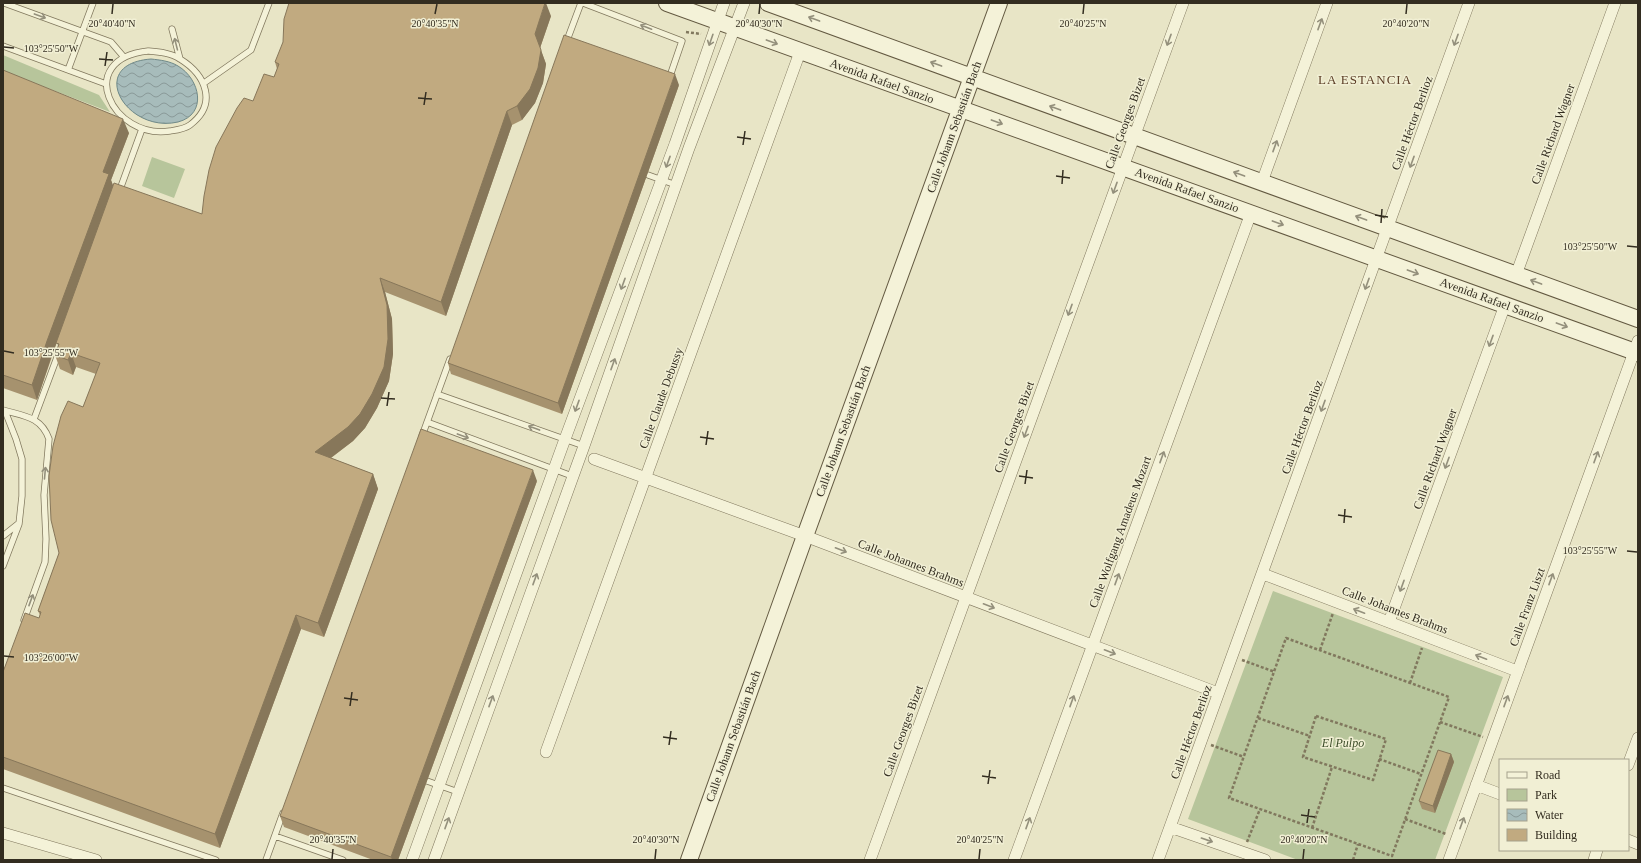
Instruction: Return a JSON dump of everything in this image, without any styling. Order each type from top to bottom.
[{"type":"main road","points":[[667,3],[715,28]]},
{"type":"main road","points":[[768,3],[1638,319]]},
{"type":"main road","name":"Calle Johann Sebastián Bach","points":[[688,860],[999,3]]},
{"type":"main road","name":"Avenida Rafael Sanzio","points":[[715,28],[735,28],[1505,305],[1637,348]]},
{"type":"street","points":[[412,860],[565,439],[662,179],[724,3]]},
{"type":"street","points":[[434,860],[584,446],[676,184],[744,3]]},
{"type":"street","name":"Calle Georges Bizet","points":[[870,860],[1183,3]]},
{"type":"street","points":[[1262,182],[1327,3]]},
{"type":"street","name":"Calle Héctor Berlioz","points":[[1158,860],[1469,3]]},
{"type":"street","name":"Calle Richard Wagner","points":[[1516,275],[1615,3]]},
{"type":"street","name":"Calle Claude Debussy","points":[[546,752],[800,52]]},
{"type":"street","points":[[687,108],[702,114]]},
{"type":"street","name":"Calle Wolfgang Amadeus Mozart","points":[[1014,860],[1251,213]]},
{"type":"street","name":"Calle Richard Wagner","points":[[1389,622],[1505,305]]},
{"type":"street","name":"Calle Franz Liszt","points":[[1449,860],[1637,348]]},
{"type":"street","name":"Calle Johannes Brahms","points":[[594,459],[805,536],[1218,693]]},
{"type":"street","name":"Calle Johannes Brahms","points":[[1263,574],[1518,670]]},
{"type":"street","points":[[1629,762],[1638,738]]},
{"type":"street","points":[[1476,785],[1499,794]]},
{"type":"street","points":[[1170,827],[1265,860]]},
{"type":"street","points":[[3,833],[96,860]]},
{"type":"lane","points":[[4,3],[111,42],[123,56]]},
{"type":"lane","points":[[68,70],[93,3]]},
{"type":"lane","points":[[204,83],[251,50],[269,3]]},
{"type":"lane","points":[[565,46],[582,3],[682,41],[669,79]]},
{"type":"lane","points":[[172,29],[180,59]]},
{"type":"lane","points":[[3,46],[106,84]]},
{"type":"lane","points":[[148,51],[166,53],[180,59],[196,71],[204,83],[206,98],[204,109],[198,119],[188,127],[164,132],[142,129],[128,121],[118,112],[110,101],[106,89],[108,74],[113,66],[123,56],[135,52],[148,51]]},
{"type":"lane","points":[[117,196],[142,129]]},
{"type":"lane","points":[[648,175],[676,184]]},
{"type":"lane","points":[[34,419],[62,344]]},
{"type":"lane","points":[[419,444],[454,349]]},
{"type":"lane","points":[[437,394],[584,446]]},
{"type":"lane","points":[[4,411],[34,419],[46,431],[48,439],[44,496],[46,539],[45,562],[21,626]]},
{"type":"lane","points":[[3,566],[18,524],[22,496],[22,459],[16,439],[4,411]]},
{"type":"lane","points":[[427,422],[572,476]]},
{"type":"lane","points":[[3,536],[18,524]]},
{"type":"lane","points":[[427,781],[458,792]]},
{"type":"lane","points":[[3,788],[216,860]]},
{"type":"lane","points":[[266,860],[285,806]]},
{"type":"lane","points":[[274,836],[343,860]]},
{"type":"path","points":[[682,41],[685,32],[715,28]]},
{"type":"path","points":[[1320,650],[1336,602]]},
{"type":"path","points":[[1410,683],[1427,636]]},
{"type":"path","points":[[1286,638],[1320,650],[1449,697],[1392,856],[1229,798],[1286,638]]},
{"type":"path","points":[[1232,656],[1274,672]]},
{"type":"path","points":[[1316,716],[1386,739],[1379,759],[1373,780],[1303,757],[1316,716]]},
{"type":"path","points":[[1258,718],[1310,736]]},
{"type":"path","points":[[1440,722],[1492,740]]},
{"type":"path","points":[[1201,742],[1244,757]]},
{"type":"path","points":[[1379,759],[1421,774]]},
{"type":"path","points":[[1312,828],[1332,767]]},
{"type":"path","points":[[1244,852],[1260,809]]},
{"type":"path","points":[[1405,819],[1456,839]]},
{"type":"path","points":[[1353,860],[1358,844]]},
{"type":"green space","points":[[3,55],[99,95],[110,112],[3,71]]},
{"type":"green space","points":[[152,157],[185,169],[174,198],[142,186]]},
{"type":"green space","name":"El Pulpo","points":[[1273,591],[1503,677],[1435,860],[1298,860],[1188,819]]},
{"type":"water","points":[[151,59],[175,64],[186,72],[192,79],[198,96],[194,112],[188,118],[178,122],[159,123],[143,118],[129,109],[120,97],[117,84],[120,73],[131,64]]},
{"type":"building","points":[[289,3],[545,3],[535,34],[541,50],[538,68],[530,89],[517,106],[507,111],[441,302],[380,278],[387,305],[388,339],[384,367],[372,394],[360,414],[348,427],[315,452],[373,474],[318,623],[296,615],[215,834],[3,757],[3,672],[25,613],[39,618],[41,612],[38,611],[59,553],[51,520],[49,476],[53,446],[61,416],[68,401],[83,407],[100,363],[71,353],[68,360],[55,355],[59,344],[56,343],[114,183],[202,214],[209,170],[216,147],[244,98],[253,101],[264,74],[274,77],[279,64],[275,62],[283,42],[284,19]]},
{"type":"building","points":[[564,35],[675,74],[558,403],[448,363]]},
{"type":"building","points":[[3,70],[123,119],[103,172],[109,174],[32,385],[3,375]]},
{"type":"building","points":[[421,429],[533,470],[391,857],[280,816]]},
{"type":"building","points":[[1438,750],[1451,754],[1433,806],[1419,801]]},
{"type":"district","name":"LA ESTANCIA","points":[[1365,79]]}]
